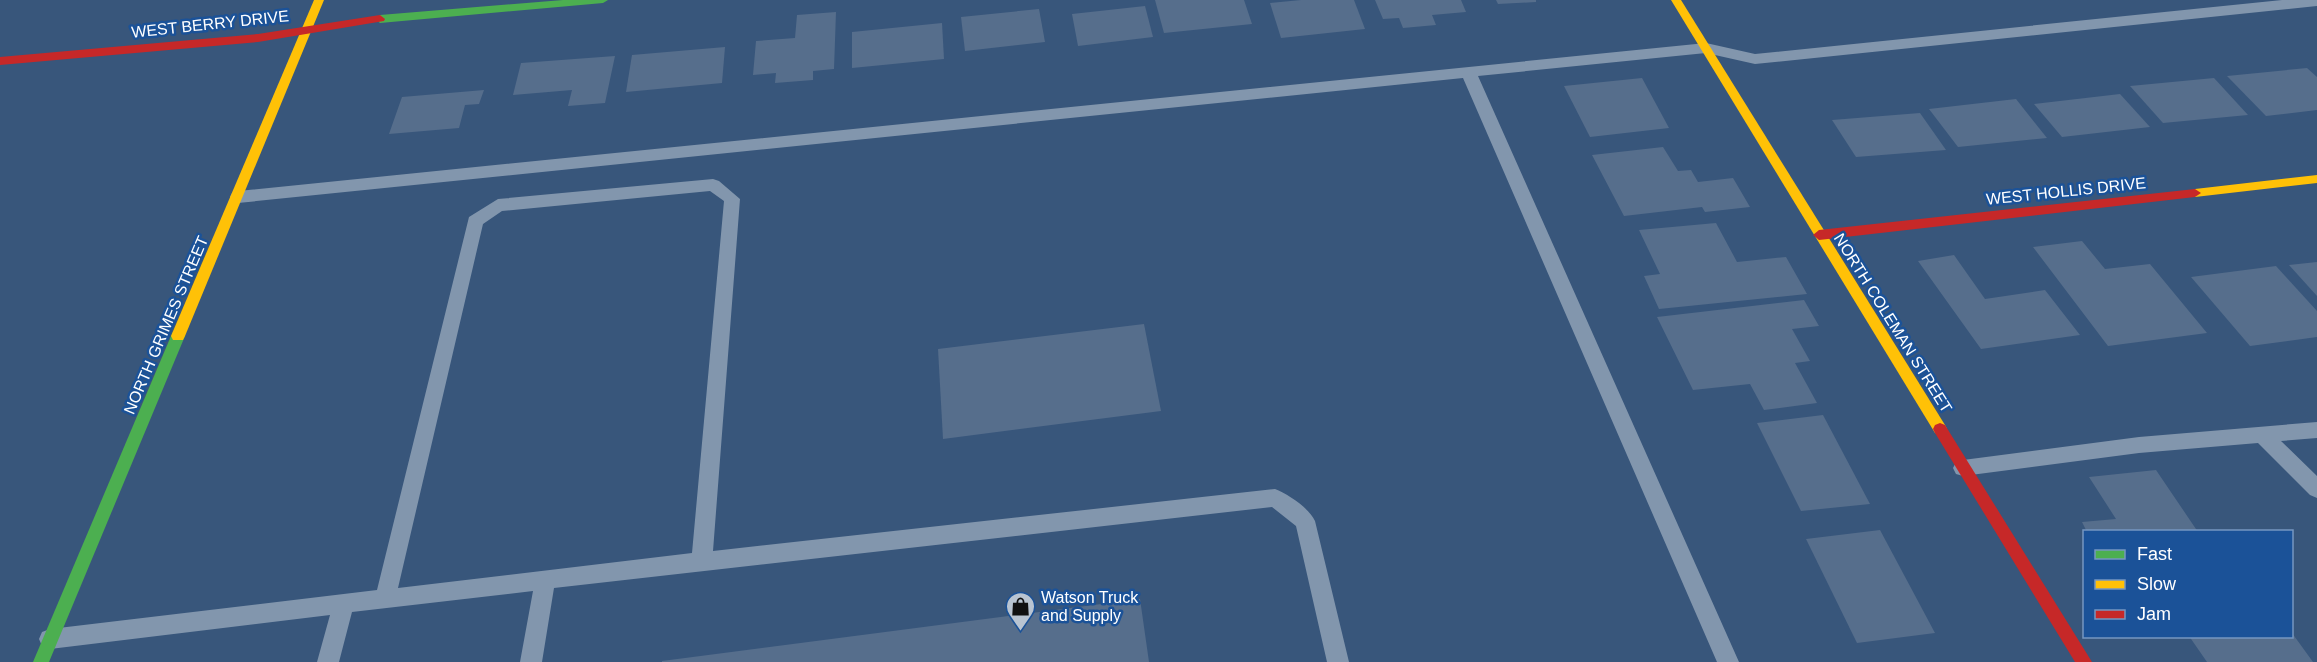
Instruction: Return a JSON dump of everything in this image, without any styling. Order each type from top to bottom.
[{"type":"street","name":"NORTH GRIMES STREET","points":[[41,662],[319,0]]},
{"type":"street","name":"WEST BERRY DRIVE","points":[[0,61],[258,38],[370,20],[603,0]]},
{"type":"street","name":"NORTH COLEMAN STREET","points":[[1676,0],[2084,662]]},
{"type":"street","name":"WEST HOLLIS DRIVE","points":[[1819,235],[2317,179]]},
{"type":"lane","points":[[238,197],[1706,48],[1755,59],[2317,1]]},
{"type":"lane","points":[[1468,71],[1728,662]]},
{"type":"lane","points":[[385,599],[475,221],[498,205],[713,184],[732,199],[702,561]]},
{"type":"lane","points":[[1963,468],[2139,446],[2317,430]]},
{"type":"lane","points":[[2261,434],[2317,489]]},
{"type":"lane","points":[[50,639],[702,561],[1275,498],[1305,521],[1338,662]]},
{"type":"lane","points":[[531,662],[545,580]]},
{"type":"lane","points":[[328,662],[344,604]]},
{"type":"building","points":[[1155,0],[1244,0],[1252,24],[1164,33]]},
{"type":"building","points":[[1301,0],[1354,0],[1365,29],[1281,38],[1270,3]]},
{"type":"building","points":[[1375,0],[1461,0],[1466,12],[1432,15],[1436,25],[1403,28],[1399,18],[1383,19]]},
{"type":"building","points":[[1496,0],[1536,0],[1536,2],[1498,4]]},
{"type":"building","points":[[1145,6],[1153,37],[1078,46],[1072,14]]},
{"type":"building","points":[[1039,9],[1045,42],[965,51],[961,17]]},
{"type":"building","points":[[836,12],[834,69],[813,71],[813,80],[775,83],[776,73],[753,75],[756,41],[795,38],[797,15]]},
{"type":"building","points":[[942,23],[944,59],[852,68],[852,32]]},
{"type":"building","points":[[725,47],[722,83],[626,92],[632,55]]},
{"type":"building","points":[[615,56],[605,103],[568,106],[572,90],[513,95],[521,63]]},
{"type":"building","points":[[2307,68],[2317,77],[2317,110],[2266,116],[2227,76]]},
{"type":"building","points":[[1642,78],[1669,128],[1590,137],[1564,86]]},
{"type":"building","points":[[2214,78],[2248,115],[2163,123],[2130,86]]},
{"type":"building","points":[[484,90],[479,104],[465,105],[459,128],[389,134],[402,97]]},
{"type":"building","points":[[2120,94],[2150,127],[2062,137],[2034,104]]},
{"type":"building","points":[[2016,99],[2047,138],[1958,147],[1929,109]]},
{"type":"building","points":[[1920,113],[1946,150],[1856,157],[1832,120]]},
{"type":"building","points":[[1663,147],[1678,171],[1691,170],[1698,182],[1733,178],[1750,207],[1705,212],[1702,207],[1624,216],[1592,155]]},
{"type":"building","points":[[1716,223],[1737,262],[1786,257],[1807,294],[1659,309],[1644,276],[1660,274],[1639,230]]},
{"type":"building","points":[[2082,241],[2105,269],[2150,264],[2207,333],[2108,346],[2033,247]]},
{"type":"building","points":[[1954,255],[1985,299],[2045,290],[2080,335],[1981,349],[1918,261]]},
{"type":"building","points":[[2317,262],[2317,296],[2289,265]]},
{"type":"building","points":[[2276,266],[2317,311],[2317,337],[2250,346],[2191,277]]},
{"type":"building","points":[[1804,300],[1819,326],[1792,329],[1810,361],[1795,363],[1817,403],[1764,410],[1750,384],[1693,390],[1657,317]]},
{"type":"building","points":[[1144,324],[1161,411],[943,439],[938,349]]},
{"type":"building","points":[[1823,415],[1870,504],[1801,511],[1757,423]]},
{"type":"building","points":[[2156,470],[2197,530],[2086,530],[2082,522],[2116,519],[2089,477]]},
{"type":"building","points":[[1880,530],[1935,633],[1857,643],[1806,539]]},
{"type":"building","name":"Watson Truck and Supply","points":[[1140,599],[1149,662],[662,662],[662,661]]},
{"type":"building","points":[[2293,634],[2313,662],[2207,662],[2190,638],[2293,638]]},
{"type":"traffic: fast","points":[[380,19],[603,0]]},
{"type":"traffic: fast","points":[[41,662],[178,336]]},
{"type":"traffic: slow","points":[[178,336],[319,0]]},
{"type":"traffic: slow","points":[[1676,0],[1940,429]]},
{"type":"traffic: slow","points":[[2195,193],[2317,179]]},
{"type":"traffic: jam","points":[[0,61],[258,38],[380,19]]},
{"type":"traffic: jam","points":[[1819,235],[2195,193]]},
{"type":"traffic: jam","points":[[1940,429],[2084,662]]},
{"type":"place","name":"Watson Truck and Supply","points":[[1020,632]]}]
